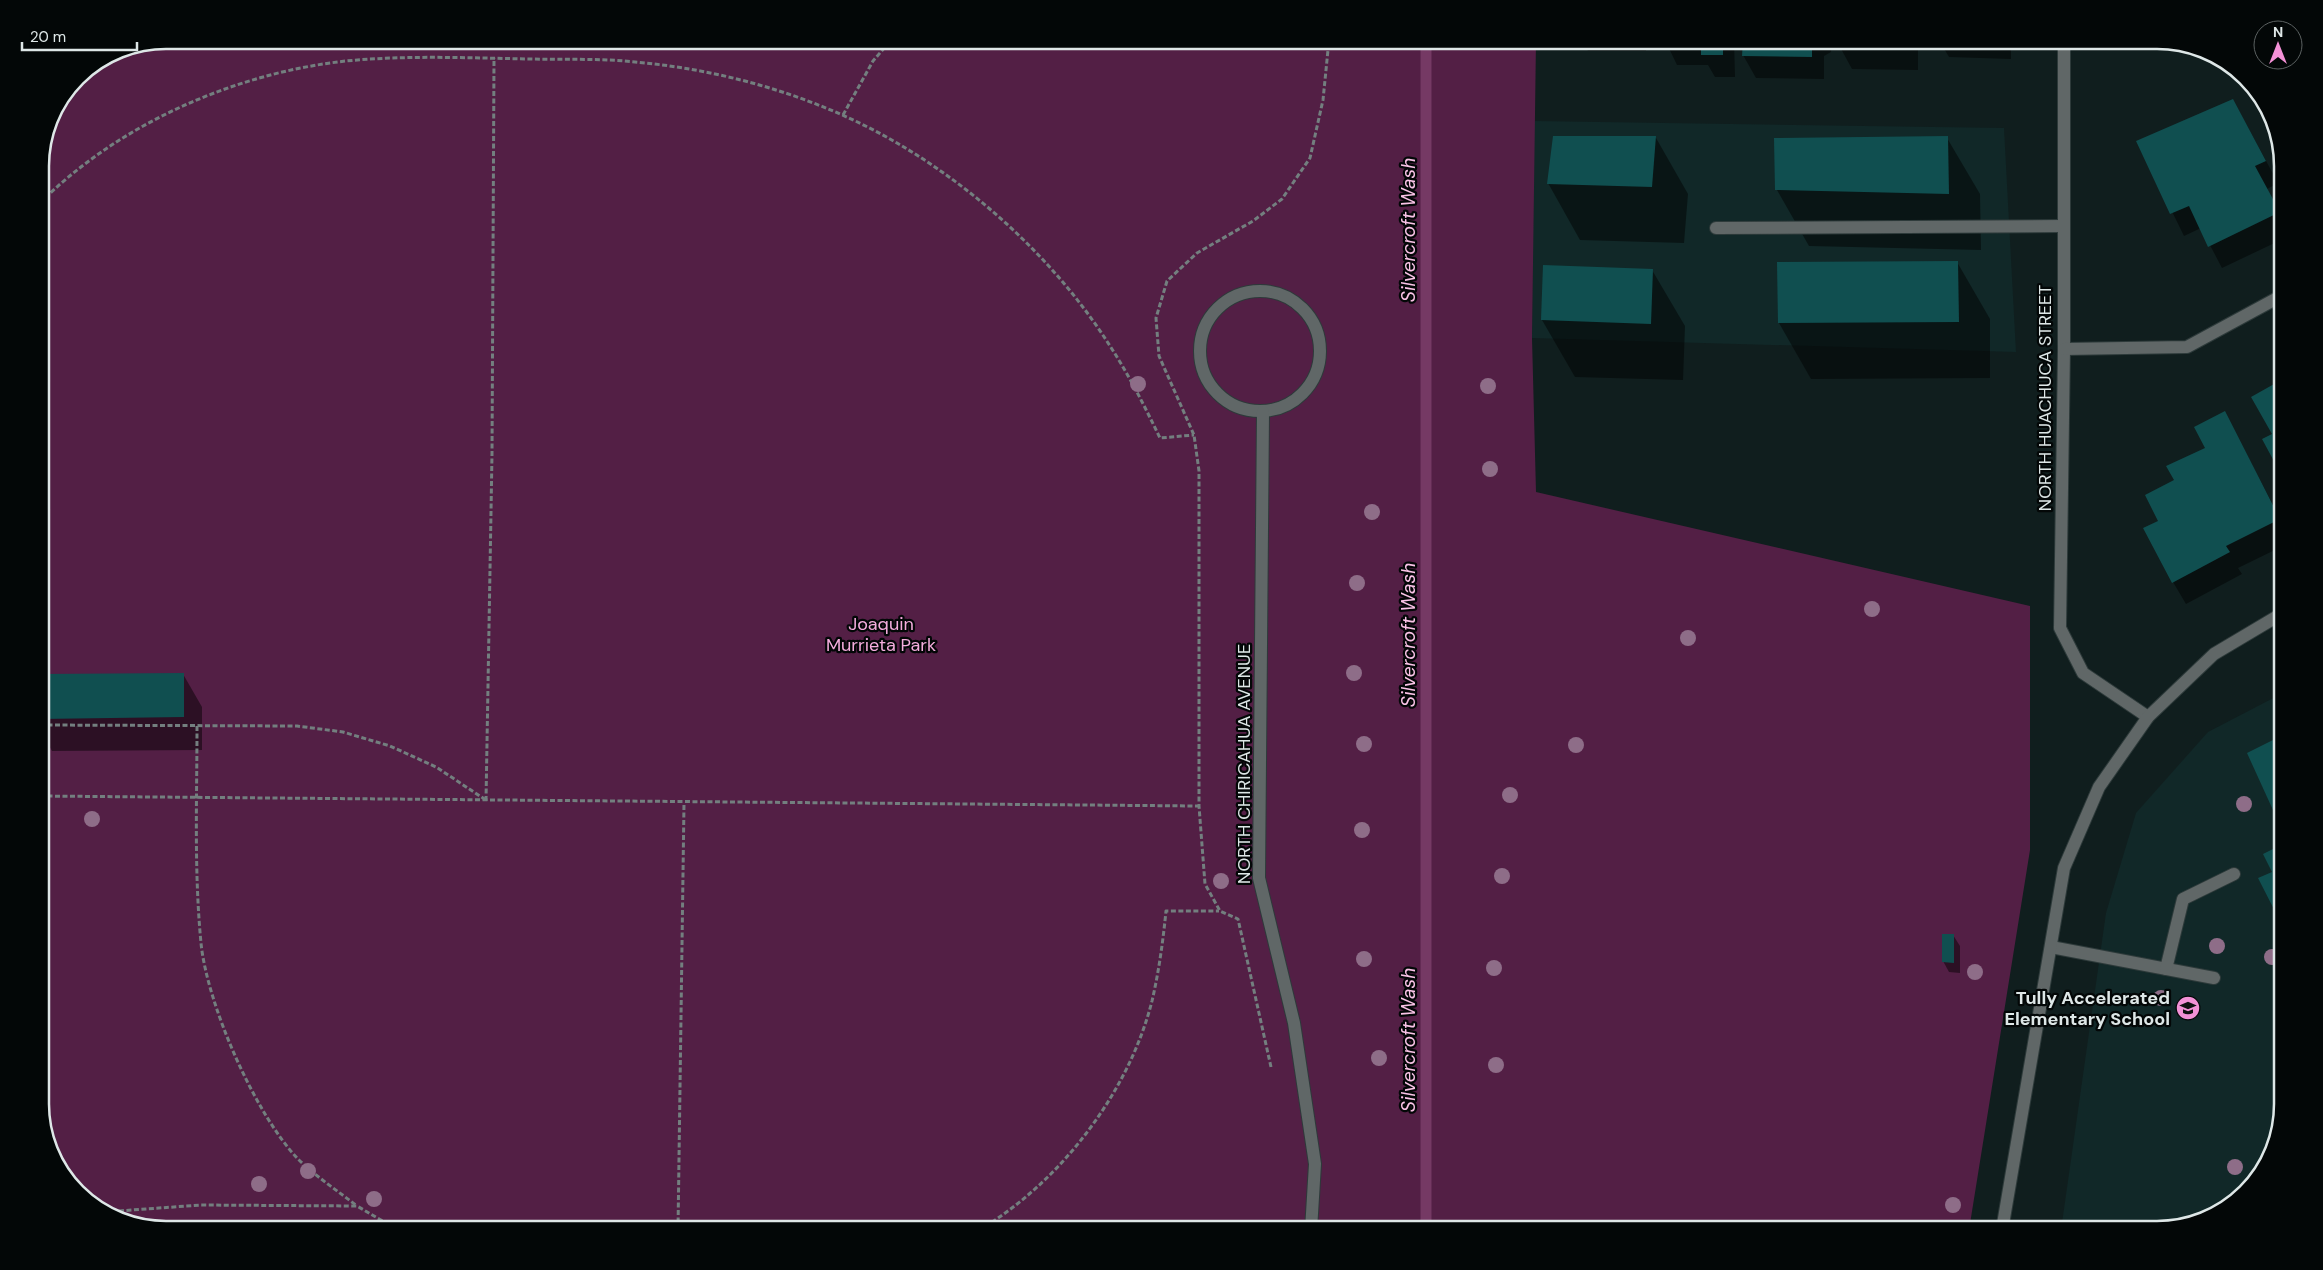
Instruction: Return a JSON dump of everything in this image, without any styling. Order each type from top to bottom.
[{"type":"street","name":"NORTH HUACHUCA STREET","points":[[2064,49],[2064,349],[2060,628],[2084,673],[2148,718]]},
{"type":"street","points":[[1716,228],[2063,226]]},
{"type":"street","points":[[1259,290],[1280,294],[1298,304],[1312,319],[1320,339],[1320,359],[1316,373],[1302,396],[1284,407],[1263,412],[1244,410],[1226,402],[1212,389],[1203,372],[1199,354],[1202,334],[1210,317],[1223,303],[1240,294],[1259,290]]},
{"type":"street","points":[[2064,349],[2187,347],[2274,300]]},
{"type":"street","name":"NORTH CHIRICAHUA AVENUE","points":[[1263,412],[1259,878],[1294,1023],[1314,1164],[1311,1221]]},
{"type":"street","points":[[2004,1221],[2064,868],[2099,786],[2148,718],[2214,654],[2274,618]]},
{"type":"street","points":[[2166,969],[2183,899],[2234,874]]},
{"type":"street","points":[[2051,947],[2121,962],[2214,978]]},
{"type":"path","points":[[843,114],[873,61],[883,49]]},
{"type":"path","points":[[1220,911],[1205,884],[1199,806],[1199,471],[1194,435],[1159,356],[1156,318],[1167,281],[1197,253],[1253,221],[1282,199],[1310,158],[1323,100],[1328,49]]},
{"type":"path","points":[[486,801],[492,454],[494,58]]},
{"type":"path","points":[[49,195],[86,163],[133,132],[183,106],[235,86],[290,71],[345,62],[494,58],[633,62],[727,77],[786,93],[843,114],[898,143],[949,177],[998,216],[1042,259],[1077,300],[1109,343],[1136,390],[1160,438],[1194,435]]},
{"type":"path","points":[[49,725],[297,726],[343,732],[390,746],[436,767],[486,801]]},
{"type":"path","points":[[197,726],[201,944],[214,1001],[236,1056],[259,1105],[298,1159],[357,1206],[383,1221]]},
{"type":"path","points":[[49,796],[1199,806]]},
{"type":"path","points":[[678,1221],[684,802]]},
{"type":"path","points":[[992,1221],[1026,1197],[1060,1164],[1090,1129],[1115,1089],[1136,1047],[1152,1003],[1161,957],[1166,911],[1220,911],[1238,919],[1272,1068]]},
{"type":"path","points":[[119,1211],[201,1205],[357,1206]]},
{"type":"shaded area","points":[[1534,121],[2004,128],[2016,352],[1532,338]]},
{"type":"shaded area","name":"Tully Accelerated Elementary School","points":[[2274,698],[2274,1104],[2268,1142],[2259,1163],[2240,1187],[2216,1206],[2202,1212],[2172,1220],[2157,1221],[2062,1221],[2106,913],[2136,813],[2208,732]]},
{"type":"green space","name":"Joaquin Murrieta Park","points":[[158,49],[1536,49],[1532,338],[1536,492],[2030,606],[2030,850],[1970,1221],[166,1221],[128,1215],[101,1201],[78,1181],[61,1156],[55,1142],[49,1112],[49,158],[58,121],[78,89],[107,64],[128,55]]},
{"type":"building","points":[[1701,49],[1723,49],[1723,55],[1701,55]]},
{"type":"building","points":[[1742,49],[1812,49],[1812,57],[1742,56]]},
{"type":"building","points":[[2233,99],[2266,161],[2255,166],[2274,201],[2274,215],[2208,247],[2189,206],[2170,214],[2136,141]]},
{"type":"building","points":[[1553,136],[1656,136],[1652,187],[1547,184]]},
{"type":"building","points":[[1948,136],[1949,194],[1775,190],[1774,138]]},
{"type":"building","points":[[1958,261],[1959,322],[1778,323],[1777,262]]},
{"type":"building","points":[[1543,265],[1653,269],[1651,324],[1541,320]]},
{"type":"building","points":[[2274,384],[2274,461],[2262,439],[2272,434],[2251,397]]},
{"type":"building","points":[[2225,411],[2274,507],[2274,522],[2226,546],[2230,552],[2172,583],[2143,528],[2158,521],[2145,495],[2174,480],[2166,466],[2205,448],[2194,427]]},
{"type":"building","points":[[184,673],[184,717],[49,719],[49,674]]},
{"type":"building","points":[[2274,740],[2274,812],[2247,753]]},
{"type":"building","points":[[2274,848],[2274,909],[2258,878],[2272,872],[2263,854]]},
{"type":"building","points":[[1942,934],[1954,934],[1954,963],[1942,962]]},
{"type":"waterway","name":"Silvercroft Wash","points":[[1426,49],[1426,1221]]},
{"type":"place","name":"Tully Accelerated Elementary School","points":[[2188,1008]]}]
